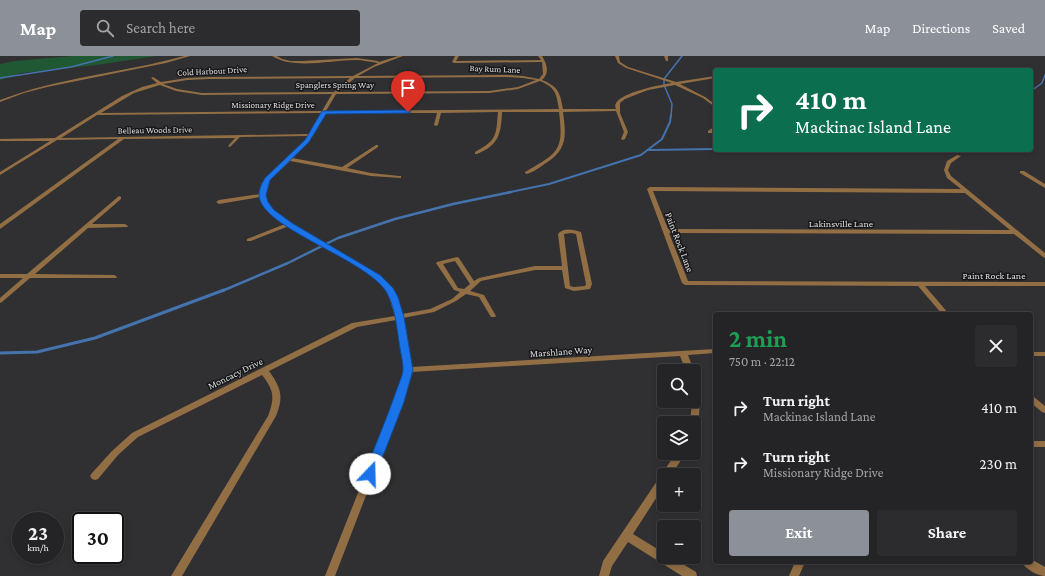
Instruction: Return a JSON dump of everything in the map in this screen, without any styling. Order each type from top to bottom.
[{"type":"street","points":[[0,101],[51,84],[151,65],[188,56]]},
{"type":"street","points":[[274,56],[278,59]]},
{"type":"street","points":[[330,576],[398,402],[408,370],[399,317],[390,290],[377,276],[271,212],[264,202],[262,195],[264,184],[268,179],[304,145],[335,93],[367,67],[378,62],[401,56]]},
{"type":"street","points":[[458,56],[454,62],[543,61]]},
{"type":"street","points":[[538,80],[545,74],[543,61],[540,56]]},
{"type":"street","points":[[617,56],[618,62],[626,67],[662,78],[700,95],[713,104]]},
{"type":"street","points":[[270,60],[278,59],[315,62],[357,58],[378,62]]},
{"type":"street","name":"Bay Rum Lane","points":[[354,77],[509,76],[538,80],[550,85],[557,91],[561,110],[564,134],[562,144],[550,159],[527,173]]},
{"type":"street","name":"Cold Harbour Drive","points":[[0,174],[137,90],[161,83],[208,78],[354,77]]},
{"type":"street","points":[[622,139],[626,132],[618,110],[618,102],[626,96],[644,90],[713,77]]},
{"type":"street","name":"Spanglers Spring Way","points":[[153,78],[157,82],[180,92],[202,94],[489,92],[516,88],[538,80]]},
{"type":"street","name":"Missionary Ridge Drive","points":[[96,114],[618,110]]},
{"type":"street","points":[[477,152],[489,146],[498,136],[500,111]]},
{"type":"street","points":[[436,125],[439,112]]},
{"type":"street","name":"Belleau Woods Drive","points":[[0,140],[311,135]]},
{"type":"street","points":[[230,146],[238,136]]},
{"type":"street","points":[[0,227],[123,138]]},
{"type":"street","points":[[344,168],[376,146]]},
{"type":"street","points":[[959,156],[949,162],[946,170],[949,177],[1045,256]]},
{"type":"street","points":[[288,159],[382,176],[399,177]]},
{"type":"street","points":[[1022,172],[1045,186]]},
{"type":"street","name":"Paint Rock Lane","points":[[965,191],[650,189],[685,282],[1045,284]]},
{"type":"street","points":[[219,202],[262,195]]},
{"type":"street","points":[[0,301],[119,198]]},
{"type":"street","points":[[0,220],[10,220]]},
{"type":"street","points":[[249,240],[289,224]]},
{"type":"street","points":[[87,226],[125,226]]},
{"type":"street","points":[[575,231],[579,233],[589,284],[588,288],[567,288],[565,268],[561,234],[563,232],[575,231]]},
{"type":"street","name":"Lakinsville Lane","points":[[666,231],[1015,232]]},
{"type":"street","points":[[474,285],[457,259],[439,263],[456,289],[482,296],[493,316]]},
{"type":"street","name":"Moncacy Drive","points":[[95,476],[115,452],[135,435],[355,325],[432,311],[446,305],[479,280],[535,268],[565,268]]},
{"type":"street","points":[[0,276],[114,277]]},
{"type":"street","points":[[919,284],[944,312]]},
{"type":"street","name":"Marshlane Way","points":[[408,370],[713,351]]},
{"type":"street","points":[[683,353],[687,364]]},
{"type":"street","points":[[1033,354],[1045,354]]},
{"type":"street","points":[[176,576],[272,416],[277,400],[277,394],[273,383],[264,371]]},
{"type":"street","points":[[1033,401],[1045,410]]},
{"type":"street","points":[[1033,444],[1045,444]]},
{"type":"street","points":[[604,576],[607,564],[657,488]]},
{"type":"street","points":[[626,535],[692,576]]},
{"type":"street","points":[[794,576],[799,564]]},
{"type":"street","points":[[1030,564],[1045,574]]},
{"type":"green space","points":[[72,56],[157,56],[96,65],[21,73],[0,80],[0,64],[15,61]]},
{"type":"waterway","points":[[0,78],[71,67],[113,56]]},
{"type":"waterway","points":[[671,116],[672,104],[664,85],[664,79],[682,56]]},
{"type":"waterway","points":[[1033,90],[1042,83],[1045,75]]},
{"type":"waterway","points":[[506,193],[549,184],[641,155],[662,139],[670,122],[671,115]]},
{"type":"waterway","points":[[649,150],[713,149]]},
{"type":"waterway","points":[[222,291],[288,263],[338,238],[395,219],[453,204],[511,192]]},
{"type":"waterway","points":[[0,353],[37,352],[95,338],[224,290]]},
{"type":"route","points":[[370,474],[398,402],[408,370],[399,317],[393,297],[390,290],[377,276],[271,212],[264,202],[262,195],[264,184],[273,173],[304,145],[318,125],[324,112],[408,112]]}]
